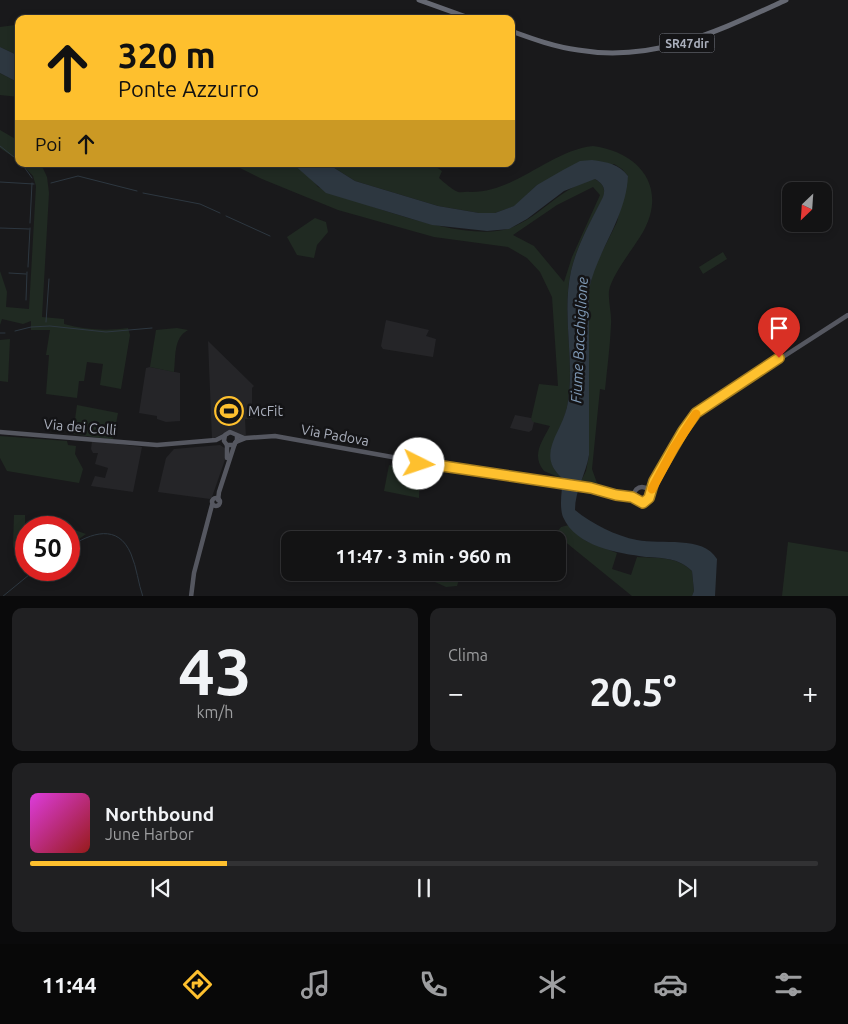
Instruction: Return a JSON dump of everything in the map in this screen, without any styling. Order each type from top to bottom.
[{"type":"highway","points":[[419,0],[461,15]]},
{"type":"highway","name":"SR47dir","points":[[515,33],[573,50],[632,53],[670,47],[701,38],[786,0]]},
{"type":"main road","points":[[635,490],[634,498],[643,503],[647,500],[654,481],[683,431],[699,411],[848,315]]},
{"type":"main road","name":"Via dei Colli","points":[[0,432],[157,445]]},
{"type":"main road","name":"Via Padova","points":[[157,445],[216,440],[230,432],[236,436],[246,438],[283,437],[420,462],[425,460],[429,464],[591,488],[634,498]]},
{"type":"main road","points":[[191,596],[194,573],[228,455],[224,436]]},
{"type":"main road","points":[[215,502],[236,443],[236,436]]},
{"type":"main road","name":"Via Padova","points":[[216,440],[226,444],[236,443],[246,438]]},
{"type":"main road","name":"Via Padova","points":[[420,462],[420,467],[423,470],[428,468],[429,464]]},
{"type":"main road","points":[[622,495],[640,487],[645,488],[654,481]]},
{"type":"main road","points":[[645,488],[650,494]]},
{"type":"shaded area","points":[[15,25],[15,54],[0,47],[0,27]]},
{"type":"shaded area","points":[[0,73],[15,81],[15,97],[0,95]]},
{"type":"shaded area","points":[[0,130],[15,139],[15,158],[0,148]]},
{"type":"shaded area","points":[[593,146],[609,150],[624,156],[636,164],[645,174],[652,200],[650,216],[643,232],[619,269],[609,291],[611,321],[609,350],[605,390],[600,389],[592,469],[597,483],[581,481],[586,471],[589,455],[589,289],[594,268],[617,222],[628,176],[614,164],[537,185],[515,206],[495,213],[479,213],[438,206],[355,181],[333,167],[436,167],[442,171],[439,178],[450,188],[458,192],[486,191],[502,186],[577,149]]},
{"type":"shaded area","points":[[25,167],[42,167],[47,177],[49,193],[42,317],[64,319],[64,324],[88,329],[128,328],[130,335],[121,389],[100,385],[103,364],[87,362],[84,381],[79,381],[77,398],[46,394],[49,355],[46,355],[50,330],[31,330],[31,321],[23,324],[2,319],[0,325],[0,271],[7,292],[6,307],[29,309],[36,186],[33,176]]},
{"type":"shaded area","points":[[238,167],[297,167],[311,178],[318,187],[414,220],[467,231],[490,231],[510,228],[532,217],[572,188],[595,179],[600,183],[604,189],[604,195],[577,252],[568,288],[569,390],[567,407],[551,453],[555,470],[563,479],[544,471],[540,465],[538,459],[539,449],[550,426],[533,422],[531,419],[539,384],[558,386],[552,297],[540,272],[527,258],[508,247],[434,237],[338,210],[262,179]],"holes":[[[593,187],[600,195],[572,257],[564,282],[534,246],[513,235],[557,205]]]},
{"type":"shaded area","points":[[315,218],[326,222],[328,232],[317,245],[314,258],[297,255],[287,237]]},
{"type":"shaded area","points":[[723,252],[727,259],[703,274],[699,267]]},
{"type":"shaded area","points":[[386,320],[429,330],[426,336],[436,339],[433,357],[383,349],[381,346]]},
{"type":"shaded area","points":[[177,328],[188,330],[183,333],[178,343],[174,372],[150,367],[156,330]]},
{"type":"shaded area","points":[[10,339],[8,382],[0,381],[0,340]]},
{"type":"shaded area","points":[[208,341],[254,386],[252,388],[252,419],[245,419],[246,437],[229,431],[212,439]]},
{"type":"shaded area","points":[[150,367],[180,373],[180,421],[166,422],[157,419],[157,416],[139,413],[146,368]]},
{"type":"shaded area","points":[[77,405],[118,413],[113,440],[73,434]]},
{"type":"shaded area","points":[[515,415],[531,418],[534,422],[532,430],[529,432],[510,428]]},
{"type":"shaded area","points":[[0,436],[67,441],[68,445],[76,446],[75,454],[83,469],[79,483],[7,471],[0,458]]},
{"type":"shaded area","points":[[92,441],[142,447],[133,492],[91,486],[95,476],[105,478],[108,468],[95,464],[98,453],[93,453],[91,449]]},
{"type":"shaded area","points":[[220,445],[226,449],[227,454],[210,499],[158,492],[166,458],[174,449]]},
{"type":"shaded area","points":[[389,465],[420,472],[419,498],[384,491]]},
{"type":"shaded area","points":[[14,515],[25,515],[15,516],[15,555],[13,545]]},
{"type":"shaded area","points":[[569,525],[586,541],[617,553],[612,569],[631,575],[637,557],[673,560],[686,566],[692,571],[694,591],[692,596],[632,596],[566,542],[566,531],[558,531],[561,527]]},
{"type":"shaded area","points":[[80,532],[86,534],[80,538]]},
{"type":"shaded area","points":[[788,542],[848,552],[848,596],[782,596]]},
{"type":"shaded area","points":[[459,581],[457,586],[446,587],[435,582]]},
{"type":"water","points":[[0,47],[15,54],[15,81],[0,73]]},
{"type":"water","name":"Fiume Bacchiglione","points":[[592,160],[612,164],[628,176],[622,206],[593,274],[589,289],[589,455],[575,503],[575,510],[604,529],[621,536],[647,541],[681,542],[711,551],[717,559],[715,596],[692,596],[694,591],[692,571],[682,563],[599,547],[578,535],[569,527],[563,517],[561,503],[563,479],[555,470],[550,453],[564,417],[569,390],[568,288],[577,252],[604,194],[604,189],[600,183],[595,179],[564,191],[527,219],[509,229],[487,231],[432,225],[326,193],[296,167],[333,167],[355,181],[438,206],[479,213],[495,213],[514,206],[537,185],[580,161]]},
{"type":"waterway","points":[[0,146],[15,158]]},
{"type":"waterway","points":[[24,167],[32,178]]},
{"type":"waterway","points":[[51,183],[78,176],[137,191]]},
{"type":"waterway","points":[[0,182],[34,184]]},
{"type":"waterway","points":[[30,223],[32,183]]},
{"type":"waterway","points":[[143,193],[200,204],[220,213]]},
{"type":"waterway","points":[[226,216],[270,236]]},
{"type":"waterway","points":[[0,228],[29,229]]},
{"type":"waterway","points":[[28,267],[30,228]]},
{"type":"waterway","points":[[26,300],[27,272]]},
{"type":"waterway","points":[[9,273],[26,274]]},
{"type":"waterway","points":[[46,322],[49,279]]},
{"type":"waterway","points":[[15,331],[31,327],[50,326],[106,332],[152,328]]},
{"type":"waterway","points":[[0,333],[5,333]]},
{"type":"waterway","points":[[80,541],[95,535],[111,534],[126,544],[135,565],[143,596]]},
{"type":"waterway","points":[[3,596],[22,581]]},
{"type":"slow traffic","points":[[652,489],[654,481],[696,414]]},
{"type":"place","name":"McFit","points":[[229,411]]},
{"type":"route","points":[[419,464],[422,460],[425,460],[429,464],[591,488],[632,497],[643,503],[649,498],[654,481],[683,431],[696,413],[779,358]]}]
